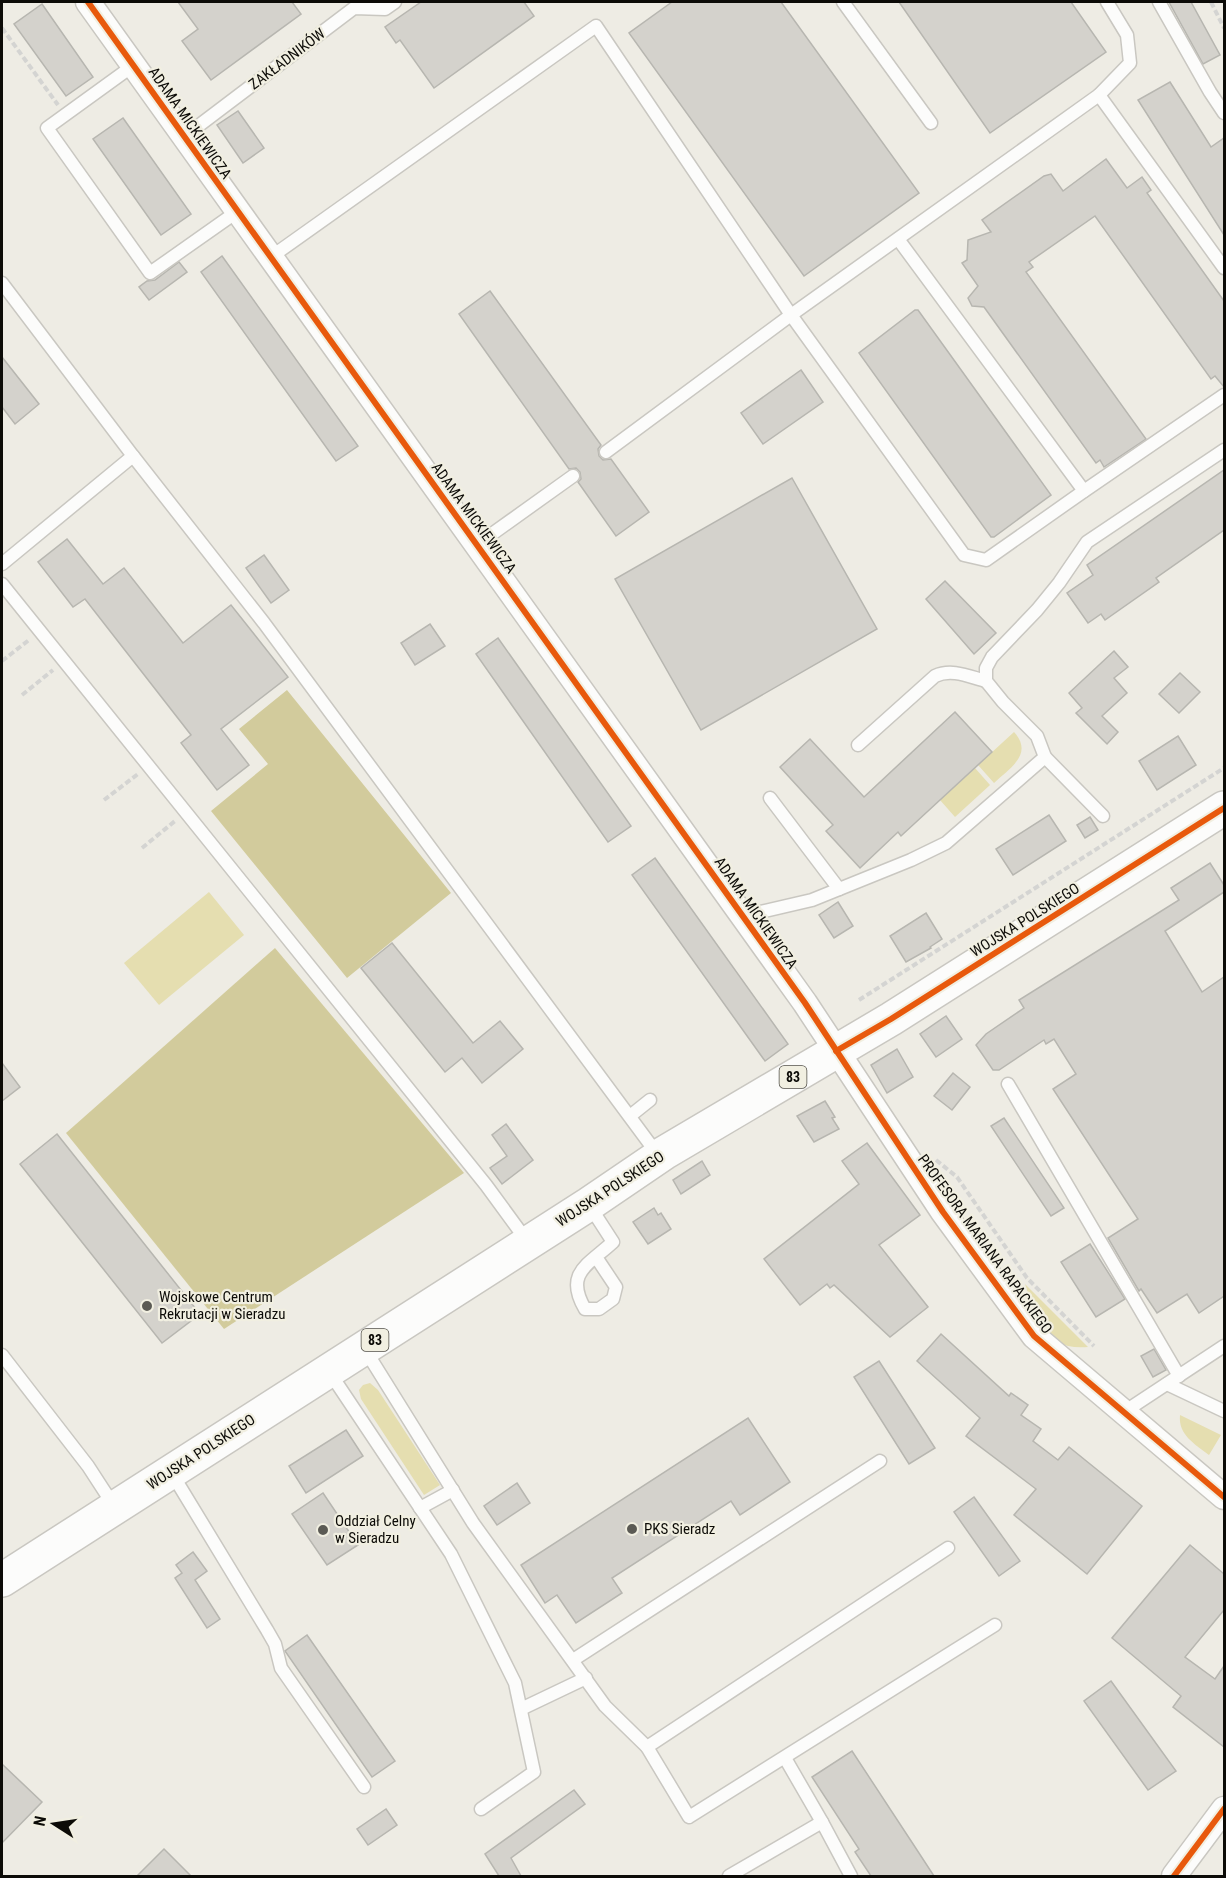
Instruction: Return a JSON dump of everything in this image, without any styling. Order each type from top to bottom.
[{"type":"main road","name":"WOJSKA POLSKIEGO","points":[[2,1580],[659,1156],[891,1019],[1224,808]]},
{"type":"street","name":"ADAMA MICKIEWICZA","points":[[88,2],[806,1003],[836,1051]]},
{"type":"street","name":"PROFESORA MARIANA RAPACKIEGO","points":[[836,1051],[943,1212],[1034,1336],[1224,1497]]},
{"type":"street","points":[[1174,1876],[1224,1809]]},
{"type":"lane","name":"ZAKŁADNIKÓW","points":[[185,136],[354,8],[385,9],[395,2]]},
{"type":"lane","points":[[843,2],[931,123]]},
{"type":"lane","points":[[606,452],[791,315],[1099,95],[1130,63],[1127,35],[1107,2]]},
{"type":"lane","points":[[1159,2],[1224,113]]},
{"type":"lane","points":[[271,256],[596,26],[791,315],[964,555],[986,560],[1224,395]]},
{"type":"lane","points":[[134,66],[47,129],[150,273],[238,210]]},
{"type":"lane","points":[[1099,95],[1224,268]]},
{"type":"lane","points":[[898,239],[1084,490]]},
{"type":"lane","points":[[2,283],[133,456],[264,623],[659,1156]]},
{"type":"lane","points":[[986,681],[986,668],[992,657],[1044,601],[1087,542],[1224,450]]},
{"type":"lane","points":[[2,564],[133,456]]},
{"type":"lane","points":[[478,544],[573,476]]},
{"type":"lane","points":[[2,584],[478,1176],[527,1242]]},
{"type":"lane","points":[[858,745],[935,676],[943,672],[952,672],[986,681],[1003,702],[1037,736],[1044,749],[1045,757],[1103,816]]},
{"type":"lane","points":[[743,916],[812,900],[911,860],[946,843],[1045,757]]},
{"type":"lane","points":[[770,798],[839,889]]},
{"type":"lane","points":[[1008,1084],[1179,1376]]},
{"type":"lane","points":[[630,1116],[650,1100]]},
{"type":"lane","points":[[589,1203],[614,1242],[596,1257]]},
{"type":"lane","points":[[1124,1412],[1224,1346]]},
{"type":"lane","points":[[364,1347],[473,1523],[605,1706],[647,1747],[689,1817],[995,1625]]},
{"type":"lane","points":[[2,1355],[88,1466],[114,1507]]},
{"type":"lane","points":[[328,1370],[451,1554],[515,1683],[534,1772],[481,1809]]},
{"type":"lane","points":[[1167,1384],[1224,1411]]},
{"type":"lane","points":[[573,1660],[880,1461]]},
{"type":"lane","points":[[171,1471],[275,1644],[282,1668],[364,1787]]},
{"type":"lane","points":[[420,1508],[453,1490]]},
{"type":"lane","points":[[647,1747],[948,1548]]},
{"type":"lane","points":[[521,1709],[586,1678]]},
{"type":"lane","points":[[785,1758],[851,1876]]},
{"type":"lane","points":[[729,1876],[822,1822]]},
{"type":"path","points":[[1211,2],[1224,28]]},
{"type":"path","points":[[2,28],[65,115]]},
{"type":"path","points":[[22,695],[64,661]]},
{"type":"path","points":[[104,800],[148,766]]},
{"type":"path","points":[[859,1000],[1224,768]]},
{"type":"path","points":[[142,848],[185,812]]},
{"type":"path","points":[[933,1157],[963,1184],[1027,1278],[1094,1346]]},
{"type":"shaded area","points":[[287,690],[451,893],[347,978],[211,811],[268,764],[239,729]]},
{"type":"shaded area","points":[[1014,732],[1020,740],[1021,754],[1013,766],[994,783],[978,765]]},
{"type":"shaded area","points":[[975,768],[990,785],[955,817],[940,800]]},
{"type":"shaded area","points":[[209,892],[244,935],[159,1005],[124,963]]},
{"type":"shaded area","points":[[275,948],[464,1173],[224,1329],[66,1133]]},
{"type":"shaded area","points":[[1025,1284],[1088,1347],[1061,1344],[1044,1330],[1033,1309]]},
{"type":"shaded area","points":[[370,1383],[378,1390],[440,1485],[424,1495],[361,1399],[359,1390],[363,1385]]},
{"type":"shaded area","points":[[1180,1415],[1221,1435],[1209,1455],[1185,1434]]},
{"type":"building","points":[[178,2],[292,2],[301,14],[211,80],[182,41],[198,29]]},
{"type":"building","points":[[421,2],[524,2],[534,16],[434,88],[400,40],[396,43],[385,27]]},
{"type":"building","points":[[672,2],[781,2],[919,193],[804,276],[629,33]]},
{"type":"building","points":[[899,2],[1071,2],[1106,52],[990,133]]},
{"type":"building","points":[[1169,2],[1191,2],[1220,55],[1203,64]]},
{"type":"building","points":[[42,4],[93,77],[66,96],[14,24]]},
{"type":"building","points":[[1170,82],[1211,147],[1224,138],[1224,235],[1138,100]]},
{"type":"building","points":[[238,111],[264,148],[243,163],[217,125]]},
{"type":"building","points":[[123,118],[191,214],[161,235],[93,139]]},
{"type":"building","points":[[1106,159],[1127,188],[1142,177],[1151,190],[1147,193],[1224,301],[1224,387],[1215,376],[1211,379],[1095,216],[1029,262],[1033,267],[1026,272],[1146,439],[1104,467],[1100,460],[1096,463],[984,307],[972,306],[968,298],[978,286],[962,263],[967,260],[968,240],[991,232],[982,220],[1044,176],[1051,174],[1063,191]]},
{"type":"building","points":[[222,256],[358,446],[336,461],[201,272]]},
{"type":"building","points":[[179,262],[187,272],[149,300],[139,287],[147,281],[155,280]]},
{"type":"building","points":[[490,291],[601,445],[598,449],[599,456],[603,460],[611,459],[649,512],[616,536],[578,482],[581,479],[580,472],[576,468],[569,469],[459,314]]},
{"type":"building","points":[[918,310],[1051,495],[994,537],[991,537],[859,353]]},
{"type":"building","points":[[2,357],[39,404],[15,424],[2,407]]},
{"type":"building","points":[[801,370],[823,402],[763,444],[741,413]]},
{"type":"building","points":[[1224,470],[1224,530],[1156,578],[1159,582],[1105,620],[1101,614],[1088,623],[1067,593],[1093,575],[1087,565]]},
{"type":"building","points":[[792,478],[877,629],[701,730],[615,579]]},
{"type":"building","points":[[67,539],[103,584],[124,568],[183,643],[231,605],[288,677],[221,729],[249,765],[217,790],[181,743],[191,735],[85,599],[73,607],[38,562]]},
{"type":"building","points":[[264,555],[289,590],[271,603],[246,568]]},
{"type":"building","points":[[945,581],[996,633],[974,654],[926,599]]},
{"type":"building","points":[[430,624],[445,646],[415,665],[401,643]]},
{"type":"building","points":[[498,638],[631,826],[608,842],[476,654]]},
{"type":"building","points":[[1114,651],[1128,667],[1114,678],[1127,693],[1102,716],[1118,732],[1107,744],[1076,713],[1082,708],[1069,693]]},
{"type":"building","points":[[1180,673],[1200,692],[1179,713],[1159,694]]},
{"type":"building","points":[[955,712],[992,752],[901,836],[898,832],[860,868],[826,831],[833,825],[780,767],[810,739],[864,797]]},
{"type":"building","points":[[1178,736],[1196,765],[1157,790],[1139,761]]},
{"type":"building","points":[[1049,815],[1066,841],[1013,875],[996,849]]},
{"type":"building","points":[[1090,817],[1098,830],[1085,838],[1077,825]]},
{"type":"building","points":[[655,858],[788,1044],[765,1061],[632,875]]},
{"type":"building","points":[[1210,863],[1224,885],[1224,892],[1165,931],[1202,992],[1224,977],[1224,1296],[1199,1313],[1187,1294],[1157,1313],[1141,1289],[1139,1291],[1108,1238],[1138,1219],[1053,1089],[1076,1074],[1054,1039],[1046,1044],[1044,1040],[999,1070],[993,1070],[976,1045],[986,1034],[1024,1008],[1019,1000],[1179,900],[1171,888]]},
{"type":"building","points":[[838,902],[853,926],[834,938],[819,915]]},
{"type":"building","points":[[926,913],[942,939],[906,962],[890,936]]},
{"type":"building","points":[[392,943],[473,1043],[500,1021],[523,1049],[482,1083],[462,1058],[445,1072],[361,968]]},
{"type":"building","points":[[946,1016],[962,1039],[936,1057],[920,1034]]},
{"type":"building","points":[[897,1049],[913,1077],[887,1093],[871,1065]]},
{"type":"building","points":[[2,1063],[20,1087],[2,1101]]},
{"type":"building","points":[[953,1073],[970,1087],[952,1110],[934,1096]]},
{"type":"building","points":[[825,1101],[839,1129],[814,1142],[797,1116]]},
{"type":"building","points":[[1004,1118],[1064,1208],[1051,1216],[991,1126]]},
{"type":"building","points":[[506,1124],[533,1160],[502,1184],[490,1168],[507,1156],[492,1135]]},
{"type":"building","points":[[57,1134],[200,1314],[162,1343],[20,1164]]},
{"type":"building","points":[[867,1143],[920,1215],[879,1245],[928,1307],[890,1337],[834,1285],[830,1288],[827,1284],[800,1305],[764,1259],[859,1184],[842,1161]]},
{"type":"building","points":[[702,1161],[710,1175],[681,1194],[673,1180]]},
{"type":"building","points":[[654,1208],[658,1215],[661,1213],[671,1229],[648,1244],[633,1222]]},
{"type":"building","points":[[1090,1244],[1125,1299],[1096,1317],[1061,1262]]},
{"type":"building","points":[[941,1334],[1009,1396],[1011,1393],[1028,1405],[1021,1415],[1041,1429],[1033,1441],[1058,1460],[1069,1447],[1142,1506],[1087,1574],[1014,1515],[1036,1489],[966,1436],[980,1418],[917,1361]]},
{"type":"building","points":[[1154,1349],[1166,1370],[1153,1377],[1141,1356]]},
{"type":"building","points":[[879,1361],[935,1448],[909,1464],[854,1377]]},
{"type":"building","name":"PKS Sieradz","points":[[748,1418],[790,1482],[740,1515],[731,1501],[612,1578],[622,1593],[576,1623],[557,1595],[545,1603],[521,1565]]},
{"type":"building","points":[[346,1430],[363,1456],[306,1493],[289,1466]]},
{"type":"building","points":[[517,1483],[530,1503],[497,1525],[484,1506]]},
{"type":"building","points":[[323,1493],[358,1545],[327,1565],[292,1514]]},
{"type":"building","points":[[974,1497],[1020,1561],[999,1576],[954,1512]]},
{"type":"building","points":[[1190,1545],[1224,1574],[1224,1610],[1185,1657],[1215,1679],[1224,1666],[1224,1747],[1173,1707],[1181,1696],[1112,1638]]},
{"type":"building","points":[[193,1552],[207,1571],[195,1580],[220,1619],[207,1628],[175,1578],[182,1573],[176,1565]]},
{"type":"building","points":[[307,1635],[395,1761],[372,1777],[285,1651]]},
{"type":"building","points":[[1111,1681],[1176,1771],[1148,1790],[1084,1701]]},
{"type":"building","points":[[852,1751],[934,1876],[871,1876],[855,1852],[859,1849],[812,1777]]},
{"type":"building","points":[[2,1764],[42,1802],[2,1843]]},
{"type":"building","points":[[574,1790],[585,1804],[511,1858],[521,1876],[499,1876],[485,1854]]},
{"type":"building","points":[[386,1809],[397,1825],[368,1845],[357,1829]]},
{"type":"building","points":[[164,1849],[191,1876],[137,1876]]},
{"type":"cycle path","points":[[88,2],[805,1003],[943,1212],[1034,1336],[1224,1497]]},
{"type":"cycle path","points":[[836,1051],[891,1019],[1224,808]]},
{"type":"cycle path","points":[[1174,1876],[1224,1809]]},
{"type":"place","name":"Wojskowe Centrum Rekrutacji w Sieradzu","points":[[147,1306]]},
{"type":"place","name":"PKS Sieradz","points":[[632,1529]]},
{"type":"place","name":"Oddział Celny w Sieradzu","points":[[323,1530]]}]
